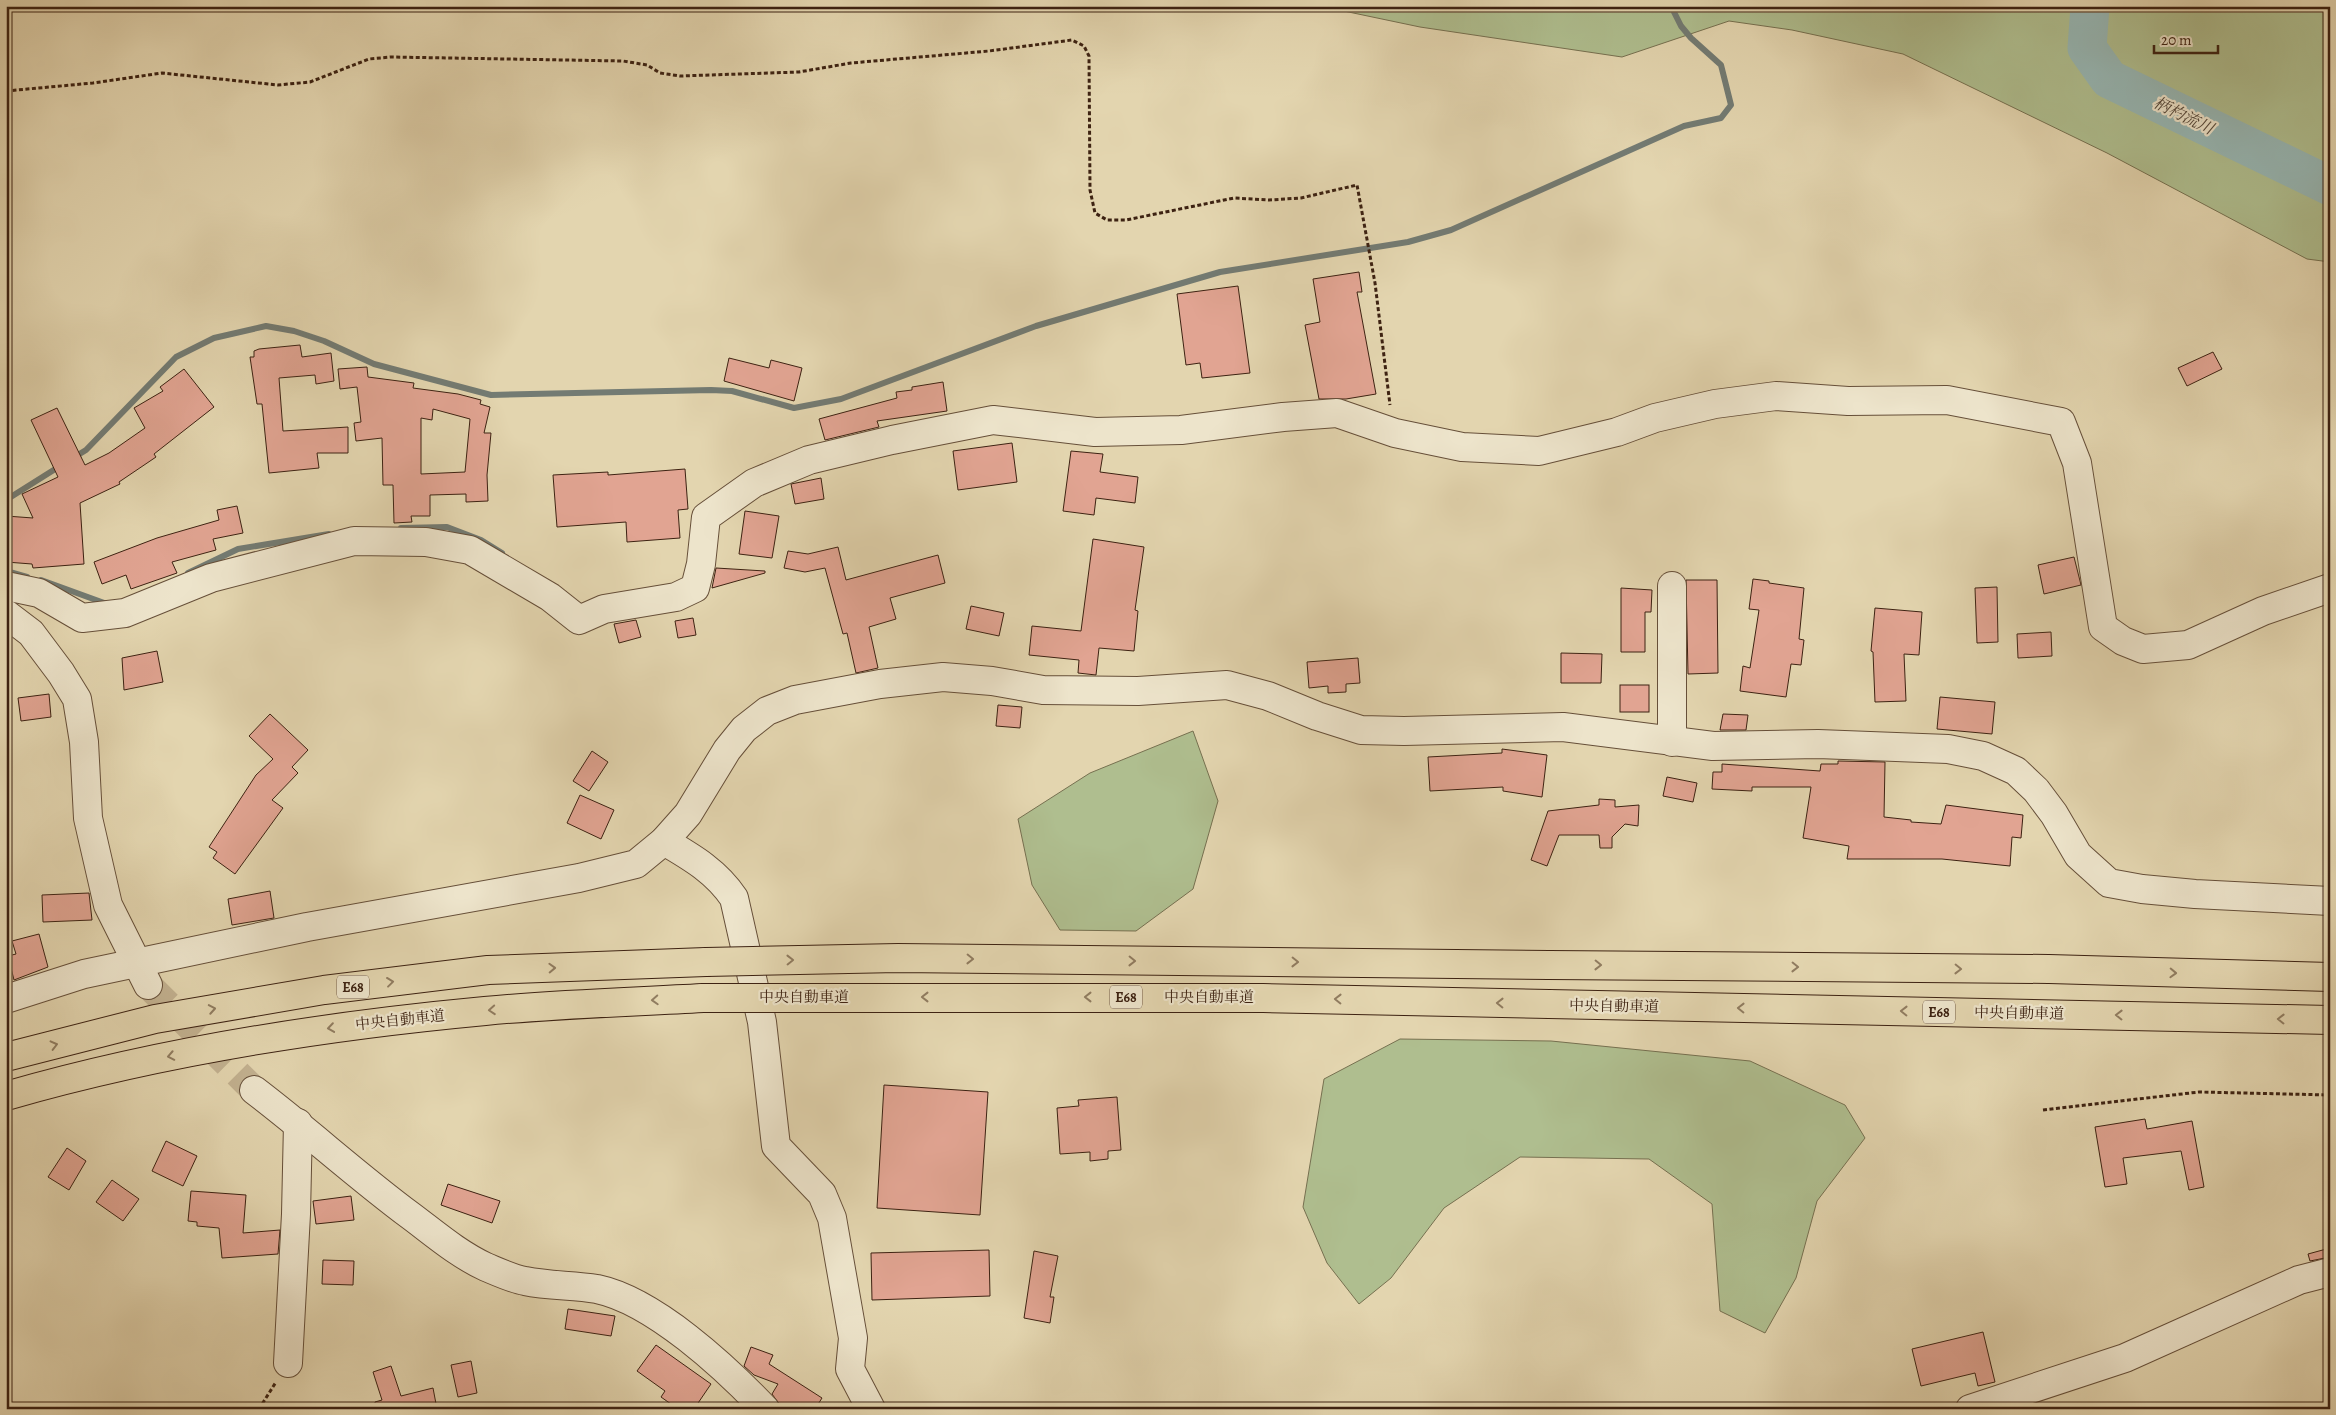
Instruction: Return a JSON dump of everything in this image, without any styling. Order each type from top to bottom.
[{"type":"highway","name":"E68","points":[[6,1057],[155,1019],[324,990],[488,970],[706,962],[908,958],[2049,969],[2330,977]]},
{"type":"highway","name":"中央自動車道","points":[[6,1096],[165,1057],[332,1027],[487,1010],[703,998],[1253,998],[2330,1020]]},
{"type":"street","points":[[6,586],[39,593],[82,618],[125,613],[211,578],[354,541],[426,542],[470,550],[550,597],[579,620],[604,609],[676,598],[694,588],[701,564],[706,517],[754,483],[809,460],[892,440],[993,420],[1095,432],[1181,430],[1283,417],[1337,414],[1395,433],[1462,447],[1539,451],[1617,432],[1655,418],[1715,404],[1776,396],[1848,401],[1947,400],[2061,422],[2077,463],[2103,627],[2123,641],[2143,650],[2188,645],[2263,611],[2330,588]]},
{"type":"street","points":[[1672,586],[1672,742]]},
{"type":"street","points":[[6,614],[32,633],[77,699],[84,742],[88,818],[108,906],[142,974]]},
{"type":"street","points":[[6,999],[84,974],[142,974],[307,927],[579,878],[636,864],[664,841],[688,814],[727,750],[744,729],[767,711],[796,700],[880,684],[943,677],[992,681],[1043,690],[1138,691],[1227,685],[1268,696],[1317,716],[1361,730],[1404,731],[1563,727],[1713,746],[1818,744],[1948,749],[1983,756],[2016,771],[2036,790],[2054,814],[2078,855],[2109,883],[2142,889],[2195,894],[2330,901]]},
{"type":"street","points":[[664,841],[704,865],[726,886],[734,898],[762,1022],[776,1146],[822,1194],[832,1218],[853,1338],[850,1369],[871,1409]]},
{"type":"street","points":[[254,1090],[298,1123],[366,1183],[442,1241],[485,1267],[524,1281],[597,1289],[628,1298],[680,1334],[732,1375],[765,1409]]},
{"type":"street","points":[[288,1363],[296,1214],[298,1123]]},
{"type":"street","points":[[1970,1409],[2125,1358],[2299,1280],[2330,1272]]},
{"type":"path","points":[[6,91],[93,83],[162,73],[278,85],[310,82],[369,59],[391,57],[623,61],[647,65],[660,73],[680,76],[799,72],[851,63],[989,51],[1072,40],[1084,46],[1089,56],[1090,190],[1095,214],[1107,220],[1126,220],[1234,198],[1269,200],[1301,198],[1357,185],[1375,283],[1395,433]]},
{"type":"path","points":[[2043,1110],[2199,1092],[2330,1095]]},
{"type":"path","points":[[259,1409],[288,1363]]},
{"type":"green space","points":[[1320,6],[2330,6],[2330,262],[2307,259],[2107,153],[1903,54],[1792,30],[1729,21],[1622,57],[1420,27]]},
{"type":"green space","points":[[1193,731],[1218,801],[1193,889],[1136,931],[1060,930],[1032,885],[1018,819],[1090,773]]},
{"type":"green space","points":[[1400,1039],[1551,1041],[1750,1061],[1845,1105],[1865,1138],[1817,1201],[1796,1278],[1765,1333],[1720,1311],[1712,1204],[1649,1159],[1520,1157],[1444,1208],[1391,1278],[1359,1304],[1327,1263],[1303,1207],[1324,1079]]},
{"type":"building","points":[[1359,272],[1362,292],[1357,292],[1376,394],[1346,399],[1319,399],[1305,325],[1320,322],[1313,279]]},
{"type":"building","points":[[1238,286],[1250,373],[1202,378],[1200,363],[1186,365],[1177,294]]},
{"type":"building","points":[[300,345],[302,357],[331,353],[334,381],[316,384],[315,375],[279,378],[283,431],[348,427],[348,453],[317,453],[319,468],[269,473],[262,404],[257,404],[250,357],[254,357],[254,351],[259,349]]},
{"type":"building","points":[[2213,352],[2222,369],[2187,386],[2178,368]]},
{"type":"building","points":[[729,358],[769,368],[771,360],[802,368],[794,401],[724,381]]},
{"type":"building","points":[[367,367],[368,377],[414,383],[413,388],[458,394],[481,400],[480,404],[490,407],[484,433],[491,433],[487,475],[488,501],[466,502],[466,494],[430,495],[430,516],[411,516],[412,522],[394,523],[393,485],[383,485],[382,438],[356,441],[354,423],[361,422],[357,387],[340,389],[338,369]],"holes":[[[433,409],[470,419],[465,472],[421,474],[421,418],[432,420]]]},
{"type":"building","points":[[184,369],[214,407],[154,454],[156,457],[119,482],[120,484],[80,503],[84,564],[33,568],[32,564],[6,562],[6,516],[33,518],[22,494],[58,477],[31,420],[57,408],[85,465],[109,453],[145,428],[134,408],[163,391],[160,387]]},
{"type":"building","points":[[943,382],[947,411],[877,421],[879,427],[825,440],[819,419],[897,398],[896,392],[912,390],[912,387]]},
{"type":"building","points":[[1012,443],[1017,482],[958,490],[953,451]]},
{"type":"building","points":[[1071,451],[1103,454],[1100,472],[1138,477],[1135,503],[1096,498],[1094,515],[1063,511]]},
{"type":"building","points":[[685,469],[688,509],[678,510],[680,538],[627,542],[626,522],[557,527],[553,475],[608,472],[608,475]]},
{"type":"building","points":[[821,478],[824,499],[795,504],[791,484]]},
{"type":"building","points":[[237,506],[243,533],[213,539],[216,550],[172,562],[177,573],[131,589],[126,575],[102,584],[94,562],[157,538],[219,520],[217,510]]},
{"type":"building","points":[[745,511],[779,516],[772,558],[739,554]]},
{"type":"building","points":[[1093,539],[1144,547],[1135,610],[1138,611],[1134,651],[1099,648],[1096,675],[1078,673],[1079,660],[1029,655],[1032,626],[1081,631]]},
{"type":"building","points":[[838,547],[846,580],[938,555],[945,583],[890,598],[896,619],[869,627],[878,668],[856,673],[847,633],[843,634],[825,568],[805,572],[784,568],[788,551],[808,554]]},
{"type":"building","points":[[2074,557],[2081,585],[2044,594],[2038,565]]},
{"type":"building","points":[[716,568],[765,571],[765,573],[712,588]]},
{"type":"building","points":[[1753,579],[1804,588],[1799,639],[1804,640],[1801,665],[1791,664],[1786,697],[1740,691],[1743,666],[1750,668],[1759,610],[1749,609]]},
{"type":"building","points":[[1686,580],[1717,580],[1718,673],[1688,674]]},
{"type":"building","points":[[1997,587],[1998,642],[1977,643],[1975,588]]},
{"type":"building","points":[[1621,588],[1652,590],[1651,612],[1645,612],[1645,652],[1621,652]]},
{"type":"building","points":[[971,606],[1004,613],[999,636],[966,629]]},
{"type":"building","points":[[1875,608],[1922,612],[1919,655],[1904,654],[1906,701],[1875,702],[1873,652],[1871,651]]},
{"type":"building","points":[[693,618],[696,635],[678,638],[675,621]]},
{"type":"building","points":[[636,620],[641,637],[619,643],[614,624]]},
{"type":"building","points":[[2051,632],[2052,656],[2018,658],[2017,634]]},
{"type":"building","points":[[157,651],[163,682],[124,690],[122,658]]},
{"type":"building","points":[[1561,653],[1602,654],[1601,683],[1561,683]]},
{"type":"building","points":[[1358,658],[1360,683],[1346,684],[1346,692],[1328,693],[1328,686],[1309,688],[1307,662]]},
{"type":"building","points":[[1620,685],[1649,685],[1649,712],[1620,712]]},
{"type":"building","points":[[49,694],[51,717],[21,721],[18,698]]},
{"type":"building","points":[[1940,697],[1995,702],[1992,734],[1937,729]]},
{"type":"building","points":[[998,705],[1022,707],[1020,728],[996,726]]},
{"type":"building","points":[[270,714],[308,750],[292,767],[298,773],[272,800],[283,808],[235,874],[213,858],[217,852],[209,847],[256,775],[273,759],[249,736]]},
{"type":"building","points":[[1723,714],[1748,715],[1746,730],[1720,730]]},
{"type":"building","points":[[1502,749],[1547,755],[1542,797],[1503,791],[1503,787],[1430,791],[1428,757],[1502,753]]},
{"type":"building","points":[[592,751],[608,762],[589,791],[573,781]]},
{"type":"building","points":[[1838,761],[1885,762],[1884,817],[1911,820],[1911,822],[1941,824],[1946,805],[2023,815],[2021,838],[2012,837],[2010,866],[1942,859],[1847,859],[1849,846],[1803,838],[1811,787],[1752,787],[1752,791],[1712,789],[1713,772],[1722,772],[1722,764],[1820,771],[1821,764],[1838,764]]},
{"type":"building","points":[[1667,777],[1697,783],[1693,802],[1663,796]]},
{"type":"building","points":[[580,795],[614,810],[601,839],[567,823]]},
{"type":"building","points":[[1599,799],[1615,800],[1615,807],[1639,805],[1638,826],[1625,824],[1612,837],[1612,848],[1600,848],[1599,835],[1559,835],[1547,866],[1531,860],[1548,811],[1599,805]]},
{"type":"building","points":[[270,891],[274,918],[232,925],[228,899]]},
{"type":"building","points":[[89,893],[92,920],[43,922],[42,895]]},
{"type":"building","points":[[39,934],[48,967],[14,980],[8,956],[16,954],[12,941]]},
{"type":"building","points":[[884,1085],[988,1092],[980,1215],[877,1208]]},
{"type":"building","points":[[1117,1097],[1121,1150],[1108,1151],[1108,1159],[1090,1161],[1090,1152],[1060,1154],[1057,1108],[1079,1106],[1078,1100]]},
{"type":"building","points":[[2145,1119],[2147,1129],[2192,1121],[2204,1187],[2189,1190],[2181,1151],[2123,1158],[2127,1184],[2105,1187],[2095,1127]]},
{"type":"building","points":[[166,1141],[197,1156],[183,1186],[152,1171]]},
{"type":"building","points":[[67,1148],[86,1161],[69,1190],[48,1177]]},
{"type":"building","points":[[112,1180],[139,1199],[123,1221],[96,1202]]},
{"type":"building","points":[[448,1184],[500,1201],[492,1223],[441,1205]]},
{"type":"building","points":[[191,1191],[246,1195],[243,1233],[280,1230],[278,1254],[222,1258],[219,1228],[197,1226],[197,1222],[188,1221]]},
{"type":"building","points":[[351,1196],[354,1220],[316,1224],[313,1201]]},
{"type":"building","points":[[2330,1248],[2330,1257],[2310,1261],[2308,1254]]},
{"type":"building","points":[[989,1250],[990,1296],[872,1300],[871,1253]]},
{"type":"building","points":[[1034,1251],[1058,1256],[1050,1297],[1054,1297],[1050,1323],[1024,1318]]},
{"type":"building","points":[[323,1260],[354,1261],[353,1285],[322,1284]]},
{"type":"building","points":[[568,1309],[615,1316],[611,1336],[565,1329]]},
{"type":"building","points":[[1983,1332],[1995,1382],[1978,1386],[1975,1373],[1921,1386],[1912,1349]]},
{"type":"building","points":[[656,1345],[711,1384],[694,1409],[678,1409],[661,1397],[665,1391],[637,1371]]},
{"type":"building","points":[[751,1347],[773,1355],[769,1364],[822,1398],[815,1409],[780,1409],[780,1405],[772,1394],[778,1384],[754,1375],[744,1366]]},
{"type":"building","points":[[471,1361],[477,1393],[458,1397],[451,1365]]},
{"type":"building","points":[[391,1366],[401,1396],[433,1388],[437,1409],[375,1409],[375,1402],[382,1400],[373,1372]]},
{"type":"waterway","points":[[73,458],[86,450],[176,357],[214,338],[266,326],[294,331],[324,341],[374,364],[491,395],[711,390],[732,391],[794,408],[841,399],[1036,326],[1220,272],[1408,242],[1451,230],[1684,126],[1721,118],[1731,105],[1721,65],[1691,38],[1681,26],[1671,6]]},
{"type":"waterway","name":"柄杓流川","points":[[2090,6],[2087,48],[2109,79],[2330,186]]},
{"type":"waterway","points":[[6,500],[60,466]]},
{"type":"waterway","points":[[401,528],[447,527],[481,540],[502,553]]},
{"type":"waterway","points":[[188,573],[238,549],[329,534]]},
{"type":"waterway","points":[[6,571],[27,577]]},
{"type":"waterway","points":[[41,580],[107,604]]},
{"type":"tunnel","points":[[148,985],[254,1090]]}]
